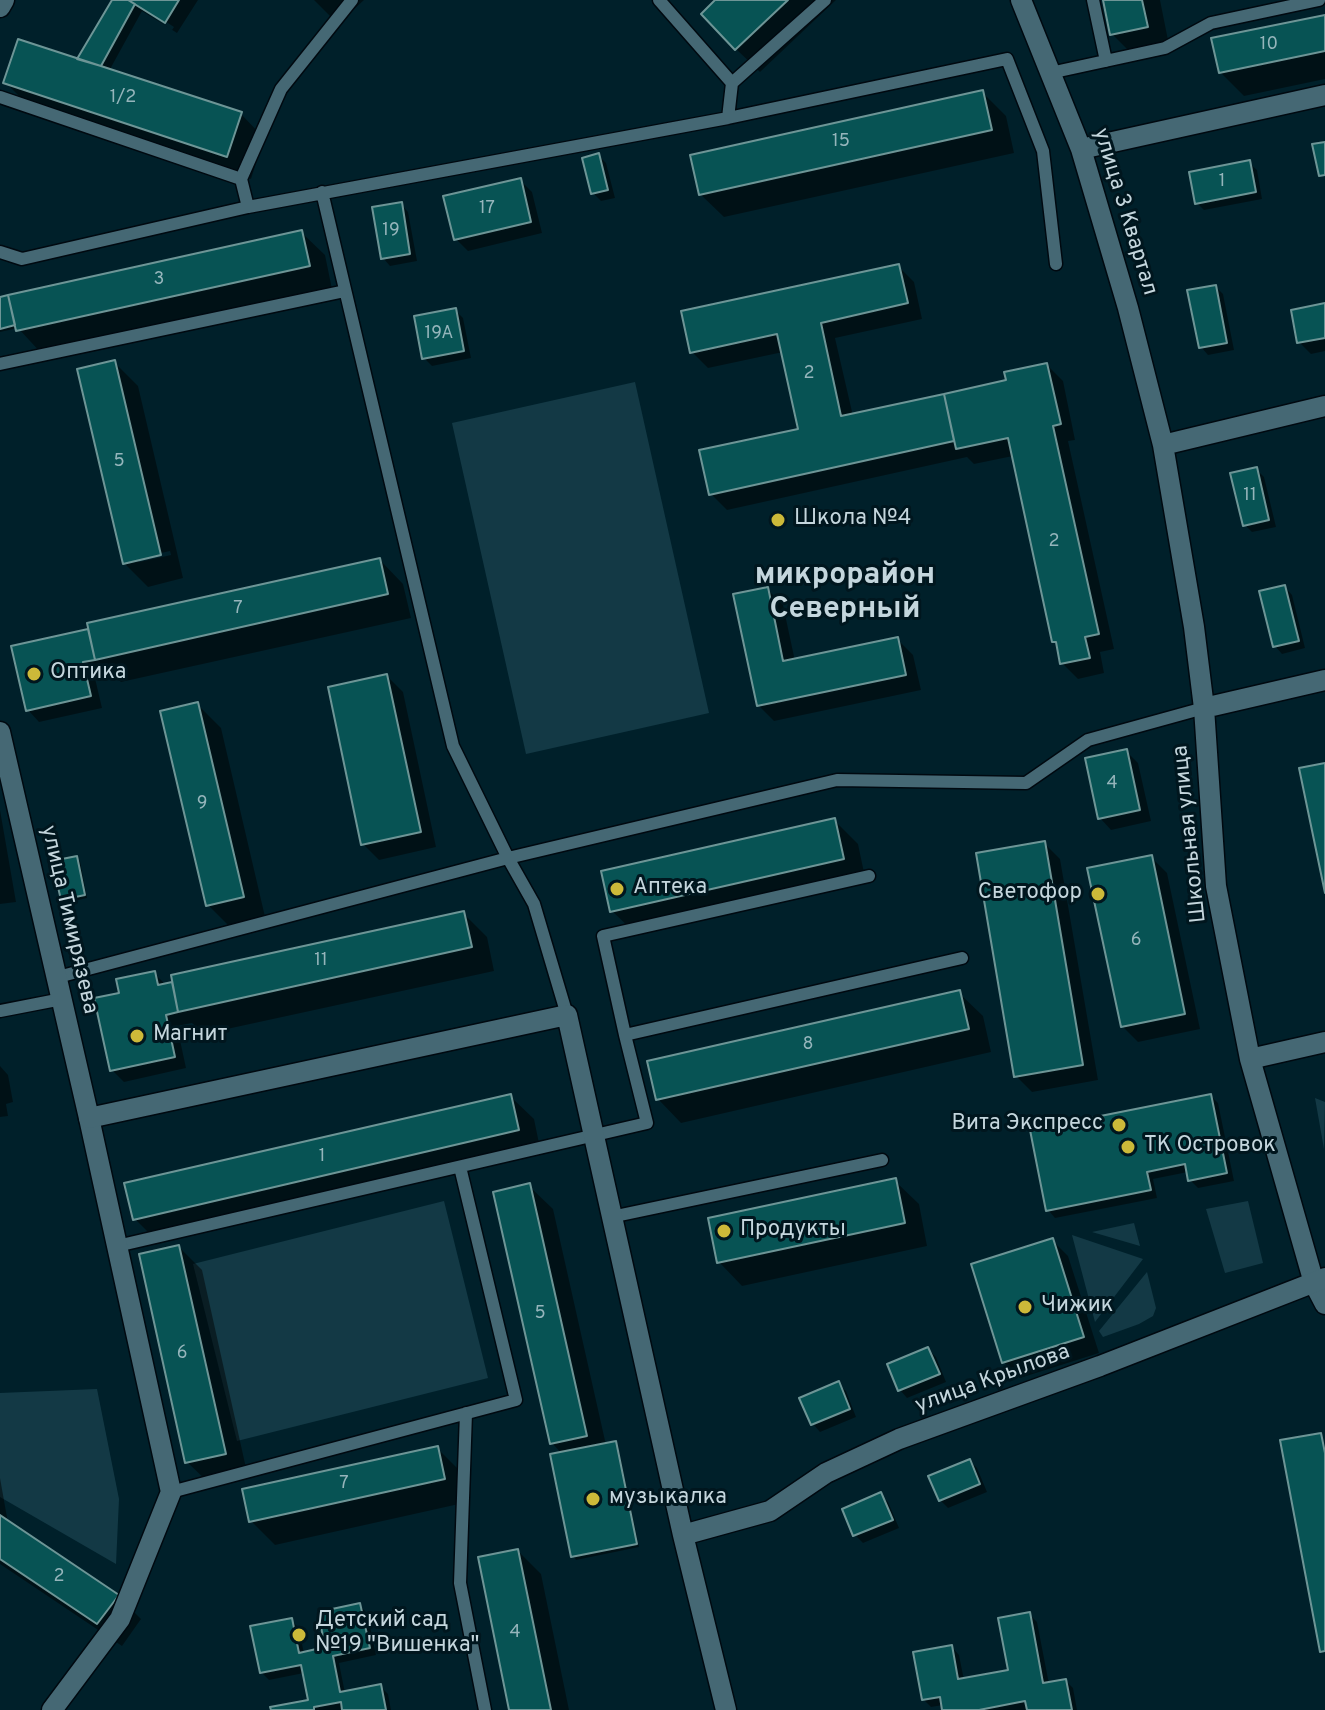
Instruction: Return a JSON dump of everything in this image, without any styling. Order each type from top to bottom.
[{"type":"street","points":[[0,7],[4,0]]},
{"type":"street","name":"улица 3 Квартал","points":[[1021,0],[1081,149],[1128,308],[1163,445]]},
{"type":"street","points":[[1081,149],[1325,95]]},
{"type":"street","points":[[1163,445],[1325,406]]},
{"type":"street","name":"Школьная улица","points":[[1163,445],[1194,627],[1204,708],[1216,886],[1250,1059],[1325,1304]]},
{"type":"street","points":[[1204,708],[1325,680]]},
{"type":"street","name":"улица Тимирязева","points":[[0,732],[58,977],[171,1492]]},
{"type":"street","points":[[89,1118],[567,1015],[683,1535],[726,1710]]},
{"type":"street","points":[[1250,1059],[1325,1042]]},
{"type":"street","name":"улица Крылова","points":[[683,1535],[770,1511],[826,1473],[899,1439],[1100,1366],[1320,1280]]},
{"type":"street","points":[[52,1710],[120,1619],[171,1492]]},
{"type":"lane","points":[[248,207],[241,179],[281,89],[352,0]]},
{"type":"lane","points":[[659,0],[732,83]]},
{"type":"lane","points":[[728,118],[732,83],[825,0]]},
{"type":"lane","points":[[1093,0],[1106,61]]},
{"type":"lane","points":[[1050,73],[1165,48],[1211,23],[1319,0]]},
{"type":"lane","points":[[0,252],[22,259],[248,207],[728,118],[1007,59],[1043,151],[1056,264]]},
{"type":"lane","points":[[0,97],[241,179]]},
{"type":"lane","points":[[322,192],[453,746],[534,904],[567,1015]]},
{"type":"lane","points":[[0,364],[345,291]]},
{"type":"lane","points":[[58,977],[508,858],[837,780],[1026,783],[1088,740],[1204,708]]},
{"type":"lane","points":[[117,1246],[647,1123],[603,936],[869,876]]},
{"type":"lane","points":[[625,1035],[962,958]]},
{"type":"lane","points":[[0,1011],[62,999]]},
{"type":"lane","points":[[611,1217],[882,1160]]},
{"type":"lane","points":[[171,1492],[516,1400],[460,1167]]},
{"type":"lane","points":[[466,1413],[460,1583],[485,1710]]},
{"type":"shaded area","points":[[635,382],[709,713],[526,754],[452,423]]},
{"type":"shaded area","points":[[1315,1098],[1325,1102],[1324,1149]]},
{"type":"shaded area","points":[[444,1201],[488,1378],[237,1441],[193,1264]]},
{"type":"shaded area","points":[[1248,1201],[1263,1263],[1225,1273],[1206,1209]]},
{"type":"shaded area","points":[[1134,1223],[1140,1246],[1092,1232]]},
{"type":"shaded area","points":[[1072,1235],[1143,1259],[1095,1322]]},
{"type":"shaded area","points":[[1147,1272],[1156,1308],[1153,1316],[1103,1337],[1099,1331]]},
{"type":"shaded area","points":[[97,1389],[119,1499],[116,1564],[0,1497],[0,1393]]},
{"type":"building","points":[[112,0],[128,0],[135,4],[101,66],[77,59]]},
{"type":"building","points":[[128,0],[179,0],[165,23]]},
{"type":"building","points":[[715,0],[788,0],[735,50],[701,14]]},
{"type":"building","points":[[1103,0],[1142,0],[1148,27],[1110,35]]},
{"type":"building","points":[[1325,15],[1325,51],[1219,73],[1211,38]]},
{"type":"building","points":[[18,39],[242,112],[227,157],[3,83]]},
{"type":"building","points":[[983,90],[992,130],[699,195],[690,155]]},
{"type":"building","points":[[1325,142],[1325,175],[1319,176],[1312,144]]},
{"type":"building","points":[[599,153],[608,190],[591,194],[582,158]]},
{"type":"building","points":[[1250,160],[1256,192],[1195,204],[1189,172]]},
{"type":"building","points":[[521,178],[531,222],[454,240],[443,196]]},
{"type":"building","points":[[402,202],[410,254],[381,259],[372,207]]},
{"type":"building","points":[[302,230],[310,266],[16,331],[8,295]]},
{"type":"building","points":[[899,264],[908,303],[821,323],[841,416],[944,394],[954,441],[709,495],[699,450],[798,429],[777,334],[690,353],[681,311]]},
{"type":"building","points":[[1216,285],[1227,343],[1199,348],[1187,290]]},
{"type":"building","points":[[8,295],[15,325],[0,329],[0,297]]},
{"type":"building","points":[[1325,303],[1325,338],[1297,343],[1291,310]]},
{"type":"building","points":[[456,308],[464,351],[422,359],[414,316]]},
{"type":"building","points":[[115,360],[161,555],[123,564],[77,369]]},
{"type":"building","points":[[1047,363],[1061,424],[1053,426],[1099,634],[1085,637],[1090,658],[1060,664],[1056,642],[1052,642],[1008,438],[956,449],[944,394],[1006,380],[1004,372]]},
{"type":"building","points":[[1257,467],[1269,520],[1243,526],[1230,473]]},
{"type":"building","points":[[380,558],[388,594],[95,660],[87,623]]},
{"type":"building","points":[[1285,585],[1299,641],[1273,647],[1259,591]]},
{"type":"building","points":[[768,587],[783,661],[898,637],[906,675],[757,706],[733,594]]},
{"type":"building","points":[[88,629],[95,660],[83,662],[91,696],[26,711],[11,646]]},
{"type":"building","points":[[387,674],[421,832],[361,845],[328,687]]},
{"type":"building","points":[[198,702],[244,897],[206,906],[160,711]]},
{"type":"building","points":[[1127,749],[1140,810],[1098,819],[1085,758]]},
{"type":"building","points":[[1325,763],[1325,893],[1299,768]]},
{"type":"building","points":[[835,818],[844,859],[610,912],[601,871]]},
{"type":"building","points":[[1045,841],[1083,1065],[1014,1077],[976,853]]},
{"type":"building","points":[[1152,855],[1185,1014],[1121,1027],[1087,868]]},
{"type":"building","points":[[77,856],[85,895],[61,900],[52,861]]},
{"type":"building","points":[[464,911],[472,947],[178,1012],[171,975]]},
{"type":"building","name":"Магнит","points":[[155,971],[158,985],[172,982],[178,1012],[166,1015],[175,1057],[110,1071],[94,998],[119,993],[116,979]]},
{"type":"building","points":[[960,990],[969,1029],[656,1100],[647,1061]]},
{"type":"building","points":[[511,1094],[519,1130],[133,1220],[124,1183]]},
{"type":"building","name":"ТК Островок","points":[[1211,1094],[1227,1173],[1188,1181],[1185,1164],[1147,1172],[1151,1190],[1046,1211],[1030,1130]]},
{"type":"building","points":[[896,1178],[905,1223],[717,1263],[708,1218]]},
{"type":"building","points":[[530,1183],[587,1436],[550,1444],[493,1192]]},
{"type":"building","points":[[1053,1238],[1084,1337],[1002,1363],[971,1264]]},
{"type":"building","points":[[179,1245],[226,1454],[185,1463],[139,1254]]},
{"type":"building","points":[[928,1347],[940,1374],[898,1391],[887,1364]]},
{"type":"building","points":[[839,1381],[850,1409],[811,1425],[799,1398]]},
{"type":"building","points":[[1321,1433],[1325,1453],[1325,1651],[1320,1652],[1280,1440]]},
{"type":"building","name":"музыкалка","points":[[616,1441],[637,1544],[571,1557],[550,1454]]},
{"type":"building","points":[[438,1446],[445,1479],[249,1522],[242,1489]]},
{"type":"building","points":[[970,1459],[980,1484],[939,1501],[928,1476]]},
{"type":"building","points":[[881,1492],[893,1520],[853,1536],[842,1509]]},
{"type":"building","points":[[0,1515],[119,1595],[97,1624],[0,1559]]},
{"type":"building","points":[[518,1549],[551,1710],[509,1710],[478,1557]]},
{"type":"building","points":[[360,1603],[370,1648],[333,1656],[340,1692],[381,1684],[386,1710],[342,1710],[341,1702],[314,1707],[314,1710],[271,1710],[270,1707],[308,1700],[301,1665],[260,1673],[250,1626],[292,1618],[299,1653],[325,1647],[318,1612]]},
{"type":"building","points":[[1030,1612],[1043,1683],[1066,1679],[1072,1710],[1027,1710],[1025,1701],[979,1710],[942,1710],[940,1697],[922,1700],[913,1652],[952,1645],[958,1679],[1008,1670],[998,1618]]},
{"type":"place","name":"Школа №4","points":[[778,520]]},
{"type":"place","name":"Оптика","points":[[34,674]]},
{"type":"place","name":"Аптека","points":[[617,889]]},
{"type":"place","name":"Светофор","points":[[1098,894]]},
{"type":"place","name":"Магнит","points":[[137,1036]]},
{"type":"place","name":"Вита Экспресс","points":[[1119,1125]]},
{"type":"place","name":"ТК Островок","points":[[1128,1147]]},
{"type":"place","name":"Продукты","points":[[724,1231]]},
{"type":"place","name":"Чижик","points":[[1025,1307]]},
{"type":"place","name":"музыкалка","points":[[593,1499]]},
{"type":"place","name":"Детский сад №19 \"Вишенка\"","points":[[299,1635]]},
{"type":"district","name":"микрорайон Северный","points":[[845,594]]}]
